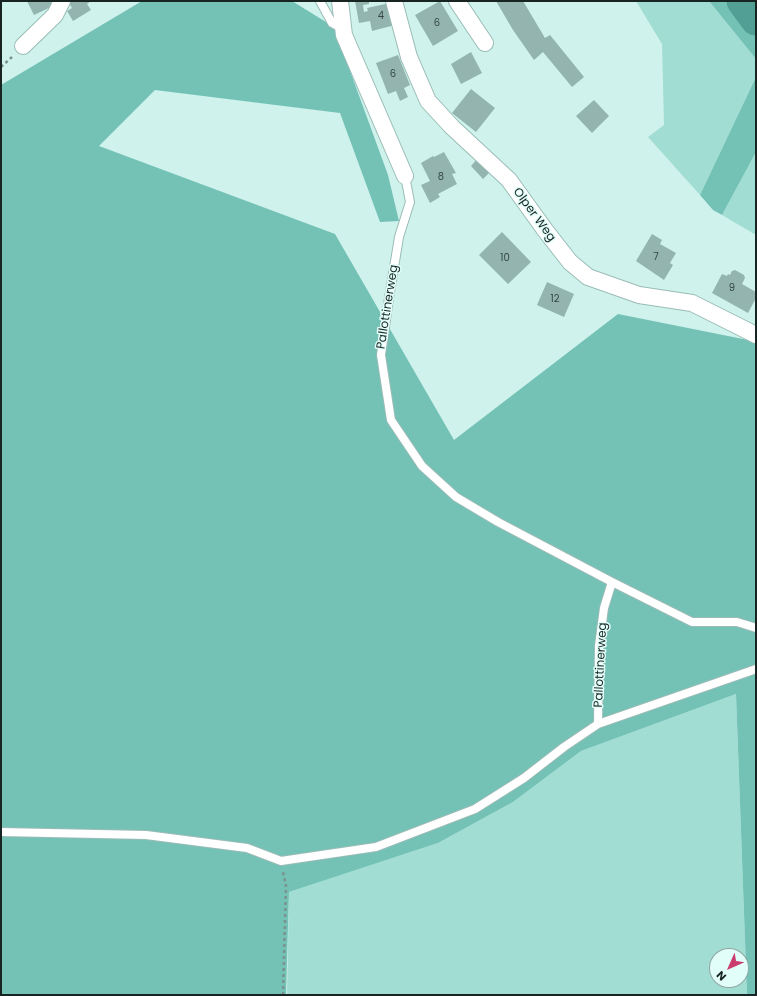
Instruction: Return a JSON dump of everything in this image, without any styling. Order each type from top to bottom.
[{"type":"street","points":[[24,46],[55,15],[62,1]]},
{"type":"street","name":"Pallottinerweg","points":[[340,1],[344,35],[405,176]]},
{"type":"street","name":"Olper Weg","points":[[394,1],[410,57],[428,101],[452,127],[509,180],[544,230],[570,262],[588,277],[639,295],[692,303],[756,335]]},
{"type":"street","points":[[457,1],[485,42]]},
{"type":"lane","points":[[320,1],[332,23],[344,30]]},
{"type":"lane","name":"Pallottinerweg","points":[[405,176],[410,202],[399,237],[381,356],[391,420],[422,466],[456,497],[612,582],[692,622],[737,622],[756,628]]},
{"type":"lane","name":"Pallottinerweg","points":[[598,724],[599,646],[604,608],[612,582]]},
{"type":"lane","points":[[1,832],[75,832],[146,835],[247,848],[280,861],[376,847],[475,809],[524,778],[564,747],[598,724],[756,669]]},
{"type":"path","points":[[280,861],[286,886],[283,995]]},
{"type":"green space","points":[[142,1],[292,1],[334,27],[388,175],[399,221],[380,222],[340,113],[155,90],[99,146],[335,234],[454,440],[618,314],[748,340],[756,344],[756,995],[747,995],[747,988],[749,988],[749,948],[745,948],[736,694],[581,751],[513,802],[438,843],[289,892],[286,995],[1,995],[1,85]]},
{"type":"green space","points":[[636,1],[709,1],[756,59],[756,77],[700,195],[648,137],[664,125],[662,44]]},
{"type":"green space","points":[[709,1],[734,1],[756,31],[756,59]]},
{"type":"green space","points":[[756,77],[756,152],[722,215],[713,210],[700,195]]},
{"type":"green space","points":[[756,152],[756,235],[722,215]]},
{"type":"green space","points":[[736,694],[745,948],[709,948],[709,988],[747,988],[747,995],[287,995],[289,892],[438,843],[513,802],[581,751]]},
{"type":"building","points":[[27,1],[50,1],[53,6],[34,15]]},
{"type":"building","points":[[73,1],[91,1],[87,4],[91,10],[73,21],[67,11],[72,8],[69,3]]},
{"type":"building","points":[[355,1],[369,1],[369,4],[363,5],[364,12],[368,11],[367,8],[390,3],[395,25],[372,31],[370,21],[359,23]]},
{"type":"building","points":[[440,1],[458,31],[433,46],[415,15]]},
{"type":"building","points":[[496,1],[523,1],[545,38],[550,35],[584,77],[572,87],[543,52],[534,60],[513,30]]},
{"type":"building","points":[[471,52],[482,73],[461,84],[451,64]]},
{"type":"building","points":[[398,55],[410,85],[404,88],[408,97],[400,101],[396,91],[388,94],[376,63]]},
{"type":"building","points":[[471,89],[495,108],[476,132],[452,113]]},
{"type":"building","points":[[594,100],[609,116],[592,133],[576,116]]},
{"type":"building","points":[[444,152],[456,173],[452,174],[457,184],[438,194],[440,197],[430,203],[421,185],[430,181],[421,163]]},
{"type":"building","points":[[477,159],[490,172],[483,179],[471,166]]},
{"type":"building","points":[[502,232],[531,262],[508,284],[479,255]]},
{"type":"building","points":[[652,234],[662,240],[660,244],[676,253],[670,263],[673,265],[664,280],[636,261]]},
{"type":"building","points":[[735,270],[744,275],[745,278],[742,284],[756,292],[756,298],[748,313],[712,293],[722,274],[727,276]]},
{"type":"building","points":[[547,282],[574,294],[564,317],[537,305]]},
{"type":"waterway","points":[[742,1],[756,20]]}]
